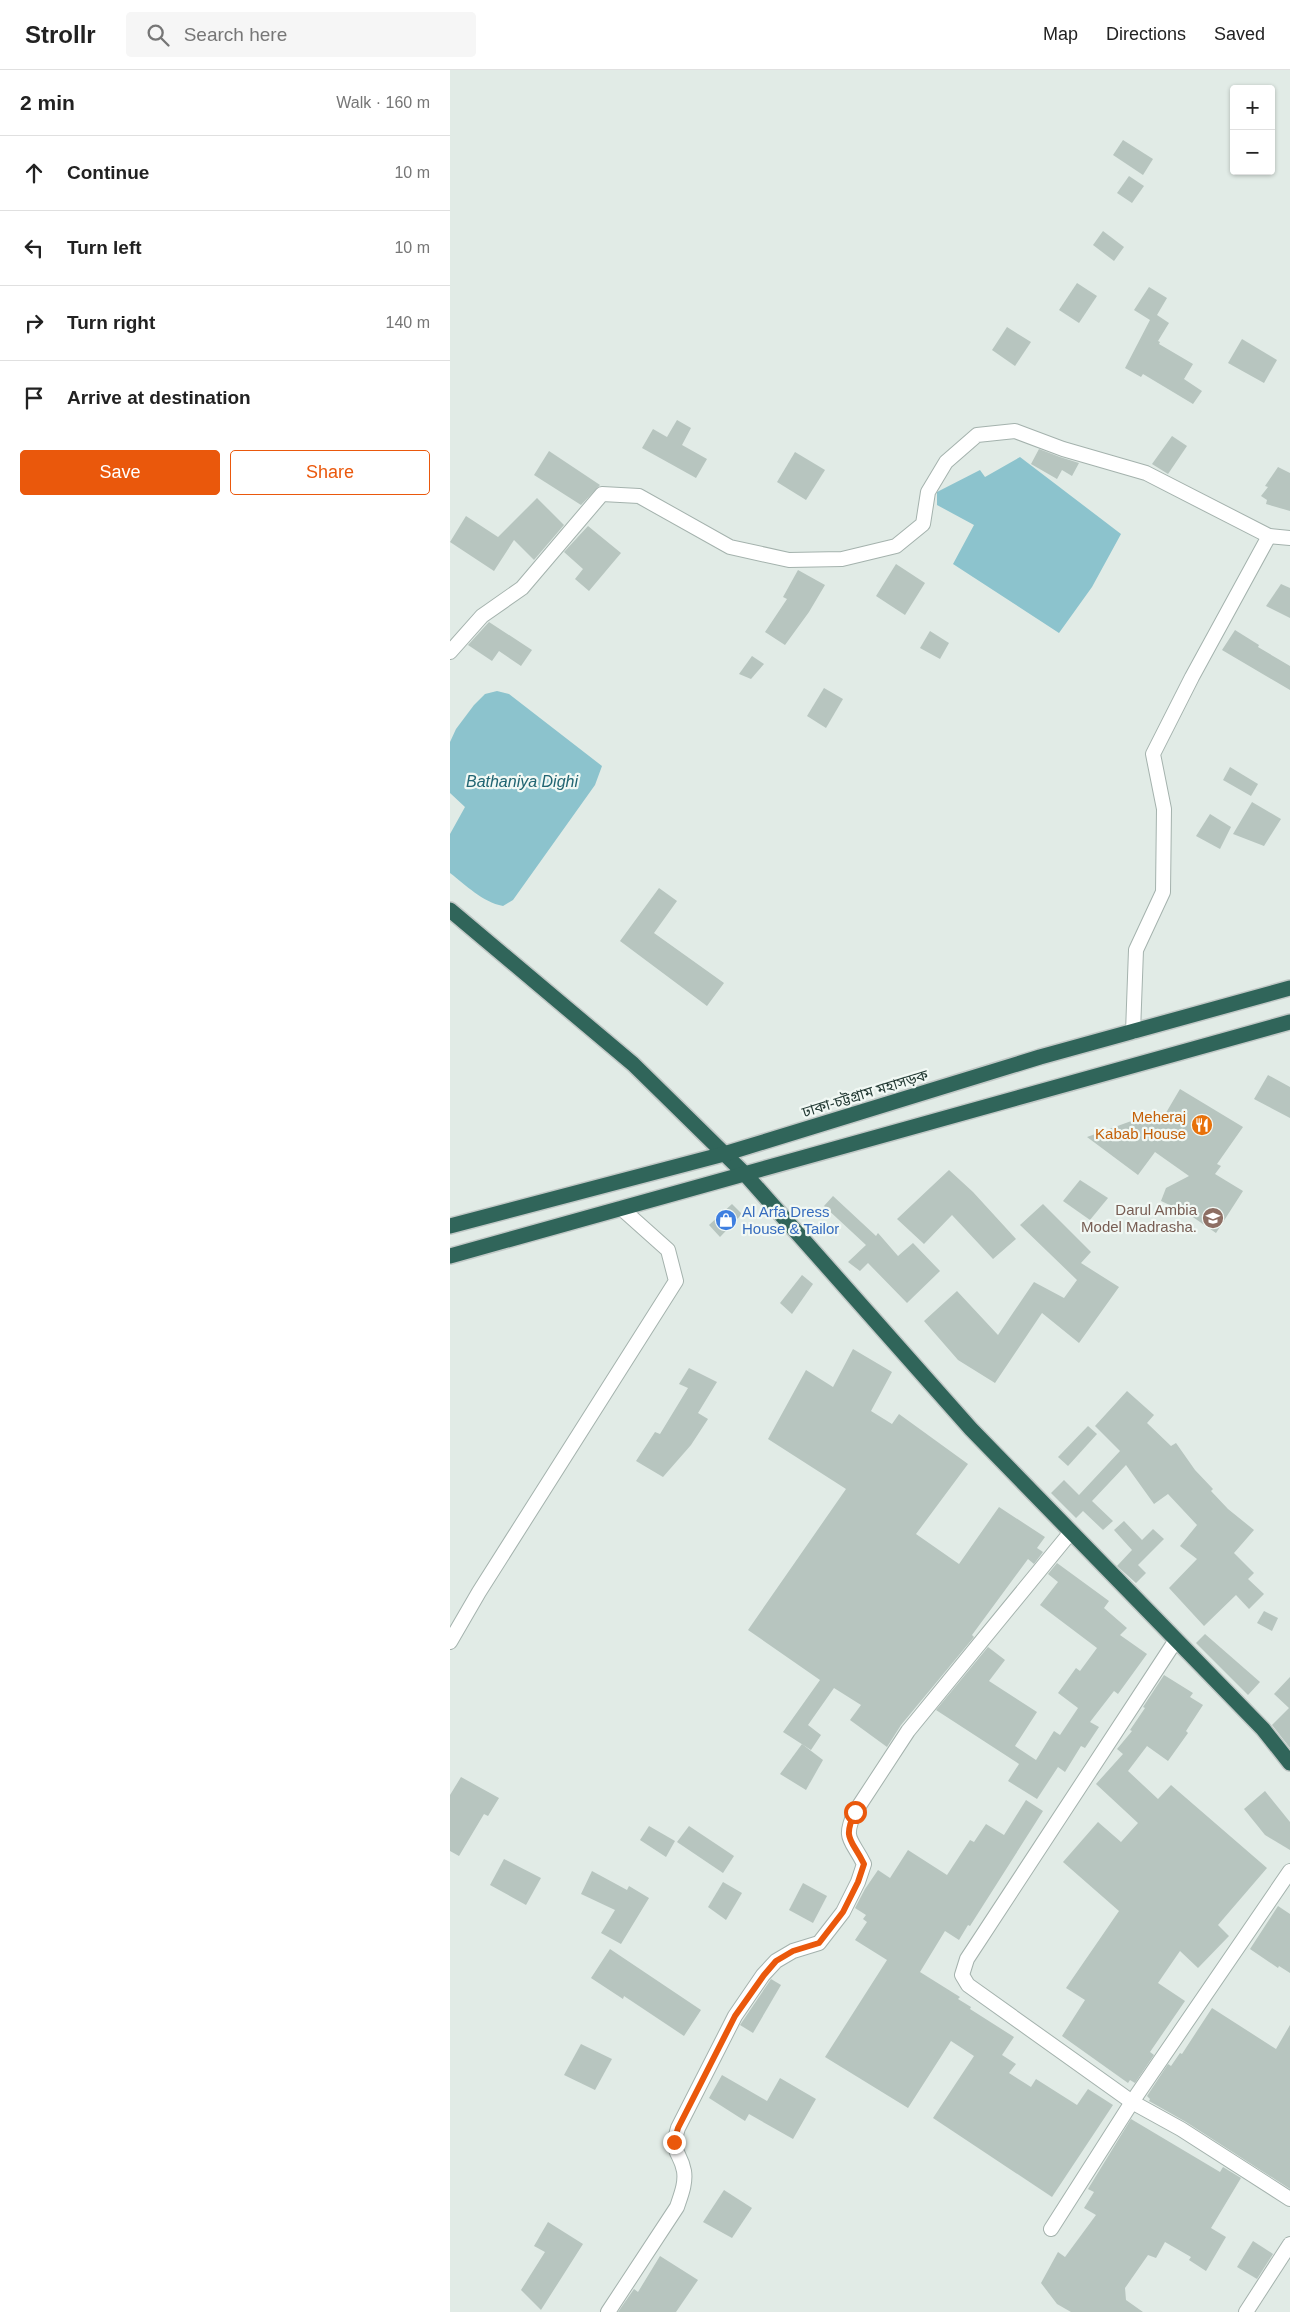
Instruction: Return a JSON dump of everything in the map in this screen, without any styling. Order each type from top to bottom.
[{"type":"highway","points":[[450,910],[633,1064],[744,1174],[807,1242],[970,1429],[1263,1729],[1290,1763]]},
{"type":"highway","name":"ঢাকা-চট্টগ্রাম মহাসড়ক","points":[[450,1226],[724,1154],[1040,1057],[1290,988]]},
{"type":"highway","points":[[450,1256],[1290,1022]]},
{"type":"street","points":[[450,652],[482,616],[522,588],[602,494],[639,496],[730,547],[789,560],[842,559],[896,546],[923,524],[928,492],[946,462],[978,434],[1015,432],[1063,449],[1146,474],[1269,536],[1290,538]]},
{"type":"street","points":[[1133,1032],[1136,950],[1163,892],[1164,809],[1153,754],[1192,677],[1269,536]]},
{"type":"street","points":[[450,1642],[479,1592],[676,1281],[668,1250],[621,1208]]},
{"type":"street","points":[[608,2312],[677,2207],[683,2188],[684,2171],[675,2152],[674,2142],[676,2135],[735,2016],[776,1961],[793,1951],[819,1943],[843,1912],[858,1882],[864,1864],[847,1837],[855,1812],[908,1731],[1071,1532]]},
{"type":"street","points":[[1176,1640],[967,1959],[962,1975],[968,1985],[1132,2102],[1181,2128],[1290,2199]]},
{"type":"street","points":[[1051,2229],[1132,2102],[1290,1871]]},
{"type":"street","points":[[1246,2312],[1290,2244]]},
{"type":"water","points":[[1020,457],[1121,534],[1092,587],[1059,633],[953,564],[974,525],[937,505],[937,492],[980,470],[985,477]]},
{"type":"water","name":"Bathaniya Dighi","points":[[497,691],[509,694],[602,766],[595,785],[513,900],[503,906],[481,897],[450,873],[450,834],[465,807],[450,793],[450,742],[456,729],[474,705],[485,694]]},
{"type":"building","points":[[1123,140],[1153,159],[1143,175],[1113,155]]},
{"type":"building","points":[[1129,176],[1144,186],[1132,203],[1117,193]]},
{"type":"building","points":[[1103,231],[1124,247],[1114,261],[1093,245]]},
{"type":"building","points":[[1077,283],[1097,296],[1079,323],[1059,310]]},
{"type":"building","points":[[1149,287],[1167,298],[1157,315],[1169,323],[1158,341],[1160,342],[1159,344],[1193,364],[1184,379],[1202,391],[1193,404],[1143,374],[1141,377],[1125,368],[1150,320],[1134,310]]},
{"type":"building","points":[[1007,327],[1031,342],[1015,366],[992,350]]},
{"type":"building","points":[[1242,339],[1277,360],[1264,383],[1228,363]]},
{"type":"building","points":[[677,420],[691,428],[682,445],[707,459],[696,478],[642,448],[653,429],[667,437]]},
{"type":"building","points":[[1172,436],[1187,446],[1168,474],[1152,464]]},
{"type":"building","points":[[1039,449],[1079,463],[1072,476],[1062,470],[1057,479],[1031,464]]},
{"type":"building","points":[[549,451],[600,485],[581,505],[534,475]]},
{"type":"building","points":[[795,452],[825,470],[806,500],[777,482]]},
{"type":"building","points":[[1278,467],[1290,473],[1290,511],[1266,504],[1267,500],[1261,496],[1268,487],[1265,486]]},
{"type":"building","points":[[537,498],[564,525],[534,560],[514,540],[494,571],[450,542],[466,516],[498,537]]},
{"type":"building","points":[[588,526],[621,553],[589,591],[575,579],[583,569],[564,552]]},
{"type":"building","points":[[896,564],[925,583],[905,615],[876,596]]},
{"type":"building","points":[[798,570],[825,585],[809,612],[785,645],[765,632],[787,599],[783,597]]},
{"type":"building","points":[[1281,584],[1290,588],[1290,618],[1266,606]]},
{"type":"building","points":[[489,622],[532,650],[521,666],[499,651],[492,661],[468,645]]},
{"type":"building","points":[[1235,630],[1259,645],[1258,647],[1290,666],[1290,690],[1222,650]]},
{"type":"building","points":[[930,631],[949,643],[940,659],[920,648]]},
{"type":"building","points":[[752,656],[764,664],[751,679],[739,674]]},
{"type":"building","points":[[824,688],[843,699],[826,728],[807,716]]},
{"type":"building","points":[[1230,767],[1258,784],[1251,796],[1223,780]]},
{"type":"building","points":[[1252,802],[1281,819],[1264,846],[1233,834]]},
{"type":"building","points":[[1210,814],[1231,827],[1220,849],[1196,836]]},
{"type":"building","points":[[659,888],[677,901],[654,933],[724,983],[707,1006],[620,941]]},
{"type":"building","points":[[1268,1075],[1290,1087],[1290,1118],[1254,1099]]},
{"type":"building","points":[[1180,1089],[1243,1127],[1217,1164],[1221,1166],[1215,1174],[1243,1191],[1216,1233],[1187,1213],[1161,1201],[1166,1188],[1189,1176],[1155,1152],[1138,1175],[1087,1137],[1148,1115],[1160,1123]]},
{"type":"building","points":[[949,1170],[973,1192],[1016,1239],[993,1259],[952,1215],[924,1244],[897,1219]]},
{"type":"building","points":[[1080,1180],[1108,1198],[1090,1220],[1063,1201]]},
{"type":"building","points":[[833,1196],[876,1236],[878,1233],[898,1256],[913,1243],[940,1271],[907,1303],[868,1263],[860,1271],[848,1262],[866,1245],[824,1206]]},
{"type":"building","name":"Al Arfa Dress House & Tailor","points":[[732,1204],[742,1214],[720,1237],[709,1225]]},
{"type":"building","points":[[1043,1204],[1091,1252],[1081,1263],[1119,1287],[1079,1343],[1042,1313],[995,1383],[958,1360],[924,1321],[957,1291],[998,1335],[1034,1282],[1064,1298],[1077,1280],[1020,1225]]},
{"type":"building","points":[[802,1275],[813,1284],[792,1314],[780,1303]]},
{"type":"building","points":[[853,1349],[892,1372],[871,1411],[892,1424],[899,1414],[968,1464],[916,1534],[959,1564],[999,1507],[1045,1537],[1037,1548],[1043,1552],[1034,1564],[1028,1559],[972,1635],[974,1637],[901,1725],[887,1747],[850,1720],[861,1705],[834,1688],[808,1725],[821,1735],[811,1750],[783,1732],[820,1680],[748,1630],[846,1489],[768,1439],[806,1370],[833,1387]]},
{"type":"building","points":[[689,1368],[717,1382],[698,1413],[708,1419],[691,1445],[663,1477],[636,1461],[655,1432],[660,1434],[688,1388],[679,1384]]},
{"type":"building","points":[[1127,1391],[1154,1415],[1147,1423],[1171,1446],[1176,1443],[1195,1470],[1213,1489],[1211,1491],[1228,1509],[1254,1530],[1234,1553],[1254,1573],[1248,1579],[1264,1594],[1249,1609],[1236,1595],[1204,1626],[1169,1588],[1197,1559],[1180,1546],[1197,1525],[1168,1494],[1154,1504],[1126,1465],[1092,1501],[1113,1521],[1103,1530],[1083,1511],[1076,1518],[1051,1493],[1064,1480],[1079,1495],[1120,1451],[1095,1426]]},
{"type":"building","points":[[1088,1426],[1097,1434],[1068,1466],[1058,1457]]},
{"type":"building","points":[[1124,1521],[1142,1540],[1153,1529],[1164,1539],[1138,1565],[1146,1573],[1136,1583],[1117,1566],[1132,1550],[1114,1530]]},
{"type":"building","points":[[1057,1563],[1109,1601],[1104,1608],[1127,1628],[1120,1635],[1147,1654],[1118,1694],[1114,1691],[1090,1722],[1099,1727],[1085,1748],[1081,1746],[1065,1772],[1058,1767],[1037,1799],[1008,1781],[1019,1764],[936,1710],[988,1647],[1005,1660],[989,1681],[1037,1712],[1015,1746],[1036,1760],[1054,1731],[1060,1735],[1078,1708],[1058,1693],[1076,1668],[1080,1671],[1097,1648],[1040,1605],[1058,1582],[1048,1574]]},
{"type":"building","points":[[1264,1611],[1278,1618],[1272,1631],[1257,1623]]},
{"type":"building","points":[[1205,1634],[1260,1682],[1248,1695],[1196,1643]]},
{"type":"building","points":[[1164,1675],[1193,1693],[1190,1697],[1203,1705],[1186,1731],[1188,1733],[1168,1761],[1147,1746],[1128,1771],[1158,1799],[1171,1785],[1267,1868],[1218,1925],[1229,1936],[1198,1968],[1180,1951],[1158,1983],[1185,2001],[1150,2052],[1154,2055],[1135,2083],[1130,2080],[1128,2083],[1062,2036],[1085,2000],[1066,1988],[1119,1911],[1063,1862],[1098,1822],[1121,1842],[1138,1823],[1096,1784],[1123,1754],[1117,1749],[1132,1731],[1130,1730],[1145,1708],[1143,1707]]},
{"type":"building","points":[[1290,1677],[1290,1748],[1272,1725],[1289,1708],[1274,1694]]},
{"type":"building","points":[[802,1744],[823,1760],[806,1790],[780,1774]]},
{"type":"building","points":[[461,1777],[499,1798],[488,1816],[484,1814],[459,1856],[450,1851],[450,1795]]},
{"type":"building","points":[[1265,1791],[1290,1822],[1290,1850],[1265,1835],[1244,1809]]},
{"type":"building","points":[[1026,1800],[1043,1811],[970,1926],[968,1925],[959,1940],[945,1931],[920,1972],[960,1997],[958,1999],[971,2007],[970,2009],[1014,2037],[1002,2055],[1016,2064],[1009,2073],[1031,2087],[1036,2079],[1077,2105],[1088,2089],[1113,2105],[1052,2197],[933,2118],[974,2056],[951,2041],[908,2108],[825,2057],[887,1960],[855,1940],[867,1922],[863,1919],[866,1915],[855,1908],[878,1870],[890,1878],[908,1850],[947,1875],[970,1840],[974,1842],[986,1824],[1004,1835]]},
{"type":"building","points":[[649,1826],[675,1841],[666,1857],[640,1840]]},
{"type":"building","points":[[689,1826],[734,1856],[723,1873],[677,1842]]},
{"type":"building","points":[[504,1859],[541,1878],[526,1905],[490,1885]]},
{"type":"building","points":[[592,1871],[627,1890],[629,1886],[649,1898],[621,1944],[601,1933],[615,1910],[581,1894]]},
{"type":"building","points":[[723,1882],[742,1893],[726,1920],[708,1907]]},
{"type":"building","points":[[803,1883],[827,1896],[813,1923],[789,1910]]},
{"type":"building","points":[[1278,1906],[1290,1914],[1290,1973],[1279,1966],[1278,1968],[1250,1949]]},
{"type":"building","points":[[610,1949],[701,2010],[684,2036],[624,1996],[623,1999],[591,1978]]},
{"type":"building","points":[[771,1979],[781,1985],[753,2033],[740,2025]]},
{"type":"building","points":[[1212,2008],[1276,2049],[1290,2025],[1290,2189],[1186,2122],[1149,2101],[1150,2099],[1147,2096],[1168,2064],[1171,2066],[1180,2053],[1182,2054]]},
{"type":"building","points":[[581,2044],[612,2059],[595,2090],[564,2075]]},
{"type":"building","points":[[722,2075],[767,2101],[780,2078],[816,2099],[793,2139],[749,2114],[745,2121],[709,2098]]},
{"type":"building","points":[[1131,2119],[1220,2172],[1223,2167],[1241,2178],[1211,2228],[1226,2237],[1206,2271],[1189,2260],[1191,2257],[1165,2242],[1156,2258],[1148,2255],[1125,2288],[1126,2300],[1143,2312],[1071,2312],[1057,2304],[1041,2283],[1058,2252],[1065,2257],[1096,2215],[1084,2208],[1094,2192],[1088,2189]]},
{"type":"building","points":[[724,2190],[752,2208],[732,2238],[703,2222]]},
{"type":"building","points":[[548,2222],[583,2244],[541,2310],[521,2290],[545,2252],[534,2246]]},
{"type":"building","points":[[1253,2241],[1273,2254],[1257,2279],[1237,2267]]},
{"type":"building","points":[[660,2256],[698,2280],[676,2312],[618,2312],[634,2289],[638,2292]]},
{"type":"place","name":"Meheraj Kabab House","points":[[1202,1125]]},
{"type":"place","name":"Darul Ambia Model Madrasha.","points":[[1213,1218]]},
{"type":"place","name":"Al Arfa Dress House & Tailor","points":[[726,1220]]},
{"type":"route","points":[[674,2142],[678,2128],[735,2016],[764,1975],[776,1961],[793,1951],[819,1943],[843,1912],[858,1882],[864,1864],[847,1837],[855,1812]]}]
